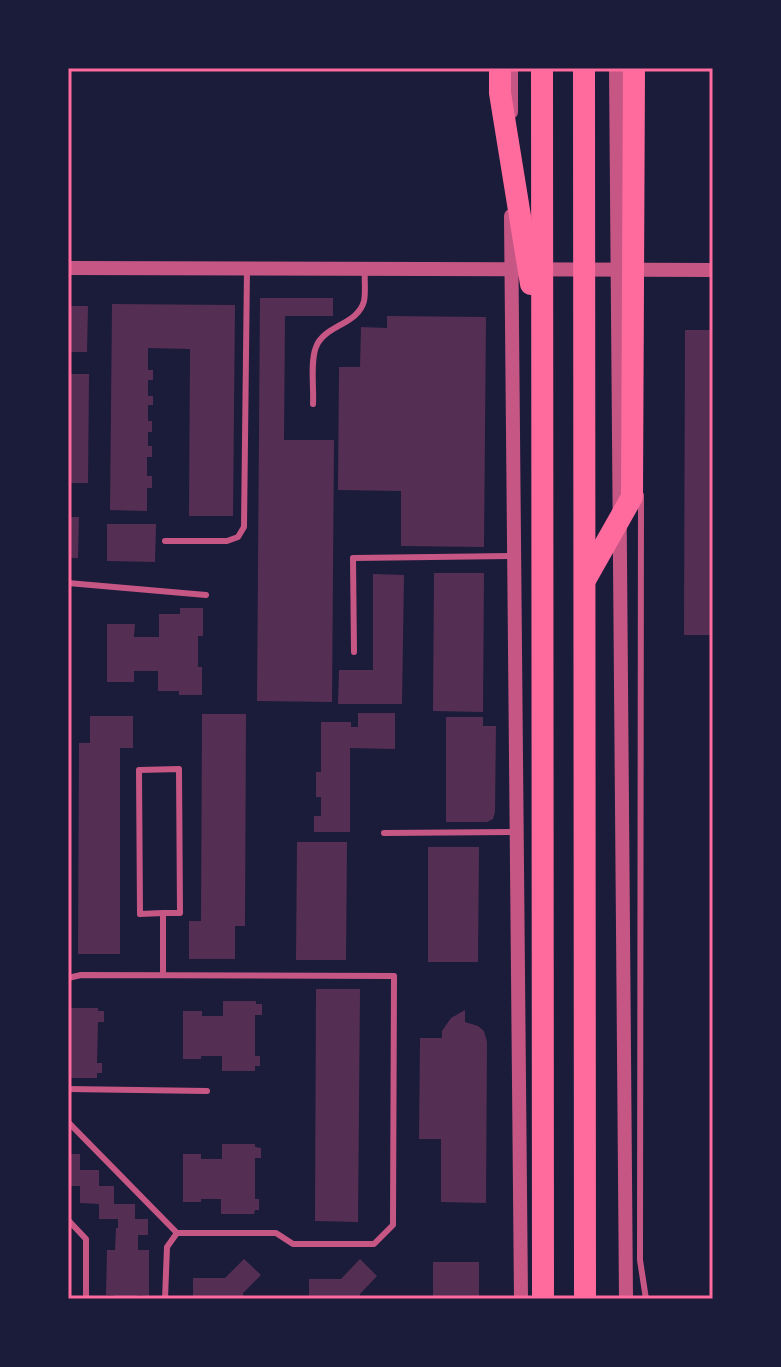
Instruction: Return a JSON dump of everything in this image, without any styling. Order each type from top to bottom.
[{"type":"highway","points":[[500,68],[500,93],[542,351]]},
{"type":"highway","points":[[542,68],[543,1299]]},
{"type":"highway","points":[[584,68],[585,1299]]},
{"type":"highway","points":[[584,582],[632,497],[634,68]]},
{"type":"street","points":[[511,68],[521,1299]]},
{"type":"street","points":[[616,68],[626,1299]]},
{"type":"street","points":[[68,268],[713,270]]},
{"type":"lane","points":[[165,541],[227,541],[238,537],[244,527],[247,269]]},
{"type":"lane","points":[[313,404],[316,346],[325,334],[352,319],[364,302],[365,270]]},
{"type":"lane","points":[[641,494],[640,1260],[646,1299]]},
{"type":"lane","points":[[354,652],[353,558],[514,556]]},
{"type":"lane","points":[[68,583],[206,595]]},
{"type":"lane","points":[[179,769],[180,913],[163,913],[140,914],[139,770],[179,769]]},
{"type":"lane","points":[[384,833],[517,832]]},
{"type":"lane","points":[[163,913],[163,975]]},
{"type":"lane","points":[[68,978],[81,975],[394,976],[393,1225],[374,1244],[293,1244],[276,1233],[177,1233],[68,1122]]},
{"type":"lane","points":[[68,1089],[207,1091]]},
{"type":"lane","points":[[68,1220],[86,1239],[86,1299]]},
{"type":"lane","points":[[165,1299],[167,1247],[177,1233]]},
{"type":"building","points":[[260,298],[333,298],[333,316],[285,316],[284,440],[334,440],[332,702],[257,701]]},
{"type":"building","points":[[112,304],[235,305],[233,516],[189,516],[190,349],[148,348],[148,370],[153,370],[153,380],[148,380],[148,396],[153,396],[153,405],[148,405],[152,432],[148,432],[148,446],[152,446],[152,457],[147,457],[147,476],[152,476],[152,488],[147,488],[147,511],[110,510]]},
{"type":"building","points":[[68,306],[88,306],[87,352],[68,352]]},
{"type":"building","points":[[387,316],[486,317],[484,547],[401,546],[401,491],[338,490],[339,367],[360,367],[361,327],[387,328]]},
{"type":"building","points":[[685,330],[713,330],[713,635],[684,635]]},
{"type":"building","points":[[68,374],[89,374],[88,483],[68,483]]},
{"type":"building","points":[[68,517],[79,517],[78,558],[68,558]]},
{"type":"building","points":[[107,524],[156,524],[155,562],[107,561]]},
{"type":"building","points":[[434,573],[484,573],[483,712],[433,711]]},
{"type":"building","points":[[373,574],[404,575],[402,704],[338,704],[339,670],[373,670]]},
{"type":"building","points":[[180,608],[203,608],[203,636],[198,636],[202,695],[158,691],[158,671],[134,671],[134,682],[107,682],[107,624],[135,624],[134,637],[159,637],[159,614],[180,614]]},
{"type":"building","points":[[358,713],[395,713],[395,749],[350,748],[350,832],[314,832],[314,816],[321,816],[321,797],[316,797],[316,772],[321,772],[321,722],[351,722],[351,727],[358,727]]},
{"type":"building","points":[[202,714],[246,714],[245,926],[235,926],[235,959],[189,959],[189,921],[201,921]]},
{"type":"building","points":[[90,716],[133,716],[133,748],[120,748],[120,954],[78,954],[79,743],[90,743]]},
{"type":"building","points":[[446,717],[483,717],[483,726],[496,726],[495,812],[493,819],[487,822],[446,822]]},
{"type":"building","points":[[297,842],[347,842],[346,960],[296,960]]},
{"type":"building","points":[[428,847],[479,847],[478,962],[428,962]]},
{"type":"building","points":[[316,989],[360,989],[358,1222],[315,1221]]},
{"type":"building","points":[[223,1001],[256,1001],[256,1004],[262,1004],[262,1015],[255,1015],[255,1056],[260,1056],[260,1066],[255,1066],[255,1071],[222,1071],[222,1056],[183,1059],[183,1011],[202,1011],[202,1016],[223,1016]]},
{"type":"building","points":[[68,1008],[98,1008],[98,1011],[104,1011],[104,1022],[98,1022],[97,1063],[102,1063],[102,1073],[97,1073],[97,1078],[68,1078]]},
{"type":"building","points":[[465,1010],[465,1022],[484,1031],[487,1042],[486,1203],[441,1202],[441,1139],[419,1139],[420,1038],[442,1038],[442,1031],[451,1018]]},
{"type":"building","points":[[222,1144],[255,1144],[255,1147],[261,1148],[261,1158],[255,1158],[255,1199],[259,1199],[259,1210],[255,1210],[254,1214],[221,1214],[221,1199],[183,1202],[183,1154],[201,1154],[201,1159],[222,1159]]},
{"type":"building","points":[[68,1154],[80,1154],[80,1170],[99,1170],[99,1186],[114,1186],[114,1204],[135,1204],[135,1219],[148,1219],[148,1235],[138,1235],[138,1250],[149,1250],[149,1296],[114,1299],[114,1295],[106,1295],[107,1250],[115,1250],[118,1219],[99,1219],[99,1204],[80,1203],[80,1186],[68,1186]]},
{"type":"building","points":[[244,1259],[261,1275],[243,1293],[243,1299],[193,1299],[193,1278],[225,1278]]},
{"type":"building","points":[[360,1259],[377,1276],[360,1294],[360,1299],[309,1299],[309,1279],[341,1279]]},
{"type":"building","points":[[433,1262],[479,1262],[479,1299],[433,1299]]}]
